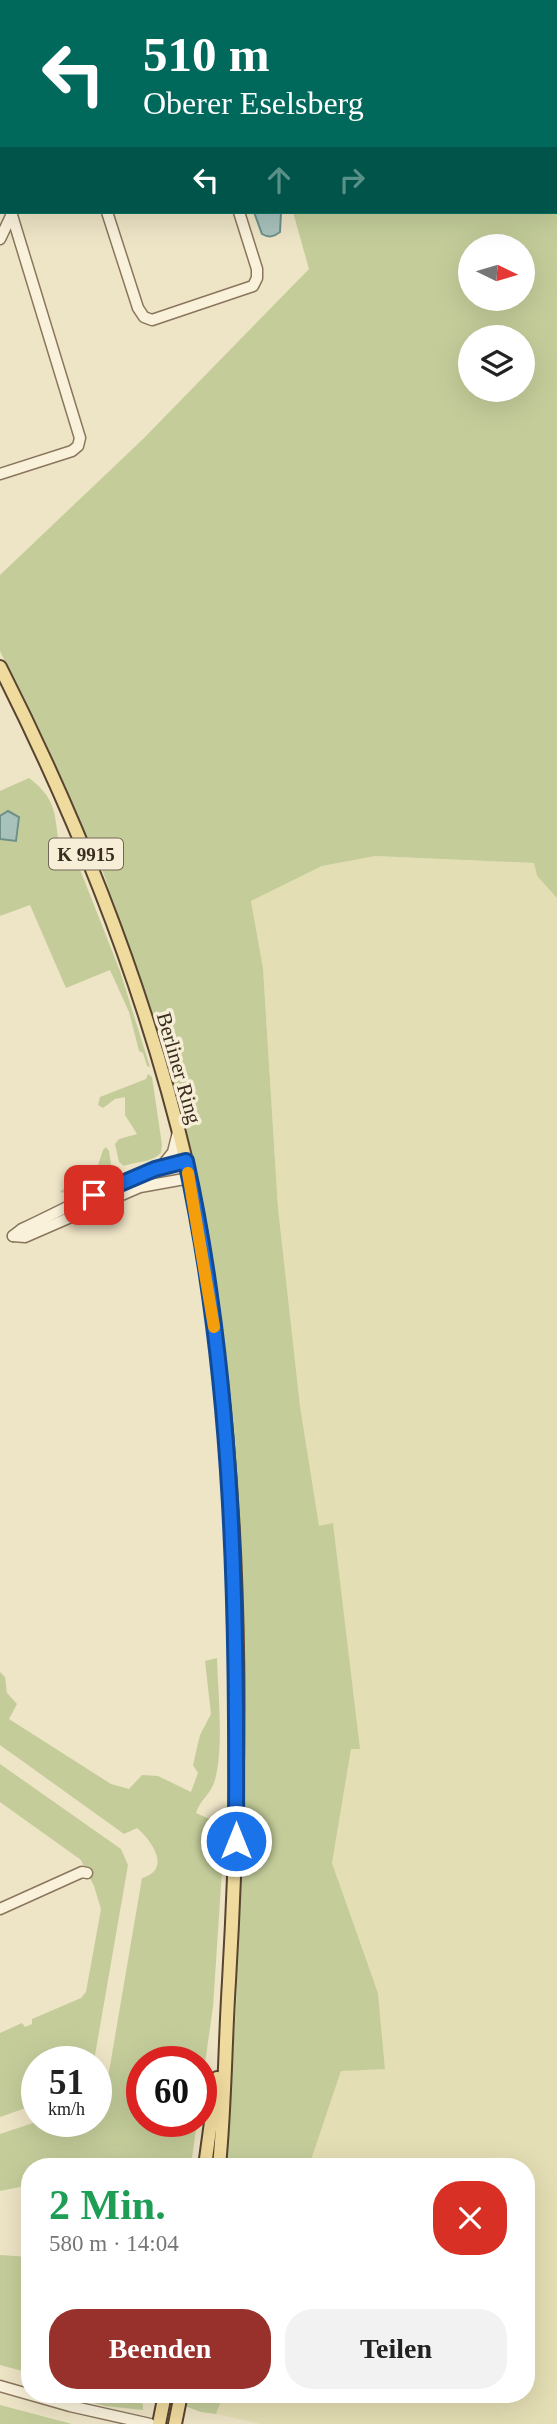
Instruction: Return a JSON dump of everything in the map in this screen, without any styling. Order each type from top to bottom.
[{"type":"main road","name":"Berliner Ring","points":[[0,667],[55,782],[94,874],[151,1036],[190,1178],[210,1298],[226,1424],[234,1551],[237,1706],[235,1868],[219,2158]]},
{"type":"main road","name":"Berliner Ring","points":[[206,2158],[227,2008]]},
{"type":"main road","points":[[159,2424],[163,2403]]},
{"type":"main road","points":[[175,2424],[179,2403]]},
{"type":"street","points":[[0,239],[10,214]]},
{"type":"street","points":[[0,474],[75,450],[79,443],[79,432],[10,214]]},
{"type":"street","points":[[108,214],[138,308],[144,317],[157,319],[249,289],[257,278],[256,265],[240,214]]},
{"type":"street","points":[[161,1167],[173,1152],[178,1131]]},
{"type":"street","points":[[186,1161],[161,1167],[113,1186],[22,1229],[13,1236],[25,1237],[139,1187],[190,1178]]},
{"type":"street","points":[[0,1909],[82,1872],[88,1873]]},
{"type":"street","points":[[0,2386],[21,2392]]},
{"type":"street","points":[[64,2403],[150,2424]]},
{"type":"street","points":[[106,2414],[118,2424]]},
{"type":"shaded area","points":[[375,856],[534,863],[537,876],[557,898],[557,2424],[261,2424],[216,2414],[220,2403],[535,2403],[535,2158],[312,2158],[341,2071],[385,2068],[378,1993],[332,1863],[351,1749],[359,1749],[333,1523],[319,1527],[300,1406],[278,1208],[263,968],[251,901],[322,866]]},
{"type":"green space","points":[[294,214],[557,214],[557,898],[537,876],[534,863],[375,856],[322,866],[251,901],[263,968],[278,1208],[300,1406],[319,1526],[333,1523],[360,1749],[351,1749],[332,1863],[378,1993],[385,2069],[341,2071],[312,2158],[226,2158],[236,2008],[244,1705],[239,1551],[232,1426],[220,1299],[191,1155],[164,1046],[103,872],[0,651],[0,575],[143,439],[309,269]]},
{"type":"green space","points":[[29,778],[51,803],[61,854],[67,870],[79,867],[120,971],[150,1067],[147,1066],[143,1053],[139,1051],[129,1012],[110,970],[66,988],[30,905],[0,916],[0,791]]},
{"type":"green space","points":[[148,1074],[152,1077],[161,1153],[148,1160],[124,1166],[119,1162],[115,1144],[119,1139],[137,1134],[125,1115],[125,1097],[115,1099],[103,1108],[98,1105],[100,1097],[146,1079]]},
{"type":"green space","points":[[106,1147],[112,1170],[62,1193],[60,1191],[95,1174]]},
{"type":"green space","points":[[217,1658],[220,1720],[218,1766],[213,1785],[196,1813],[225,1826],[213,2007],[207,2046],[126,2046],[126,2137],[195,2137],[192,2158],[21,2158],[21,2187],[0,2191],[0,2134],[21,2127],[21,2137],[112,2137],[112,2054],[142,1878],[151,1874],[158,1862],[153,1847],[137,1828],[124,1834],[0,1745],[0,1672],[5,1677],[7,1693],[17,1704],[9,1719],[111,1784],[129,1789],[142,1775],[158,1776],[191,1792],[198,1773],[193,1765],[200,1735],[211,1714],[205,1661]]},
{"type":"green space","points":[[0,1764],[121,1849],[128,1865],[97,2046],[21,2046],[21,2110],[0,2117],[0,2033],[22,2023],[25,2027],[32,2024],[32,2019],[81,1998],[86,1992],[101,1909],[94,1886],[81,1860],[0,1802]]},
{"type":"green space","points":[[0,2255],[21,2256],[21,2371],[0,2365]]},
{"type":"green space","points":[[94,2403],[140,2403],[143,2410]]},
{"type":"green space","points":[[186,2403],[220,2403],[216,2414],[185,2406]]},
{"type":"green space","points":[[0,2405],[72,2424],[0,2424]]},
{"type":"water","points":[[255,214],[281,214],[280,232],[271,236],[262,234]]},
{"type":"water","points":[[8,811],[19,817],[16,841],[0,839],[0,816]]},
{"type":"slow traffic","points":[[188,1173],[214,1327]]},
{"type":"route","points":[[94,1195],[155,1169],[186,1161],[210,1298],[226,1424],[234,1551],[236,1841]]}]
